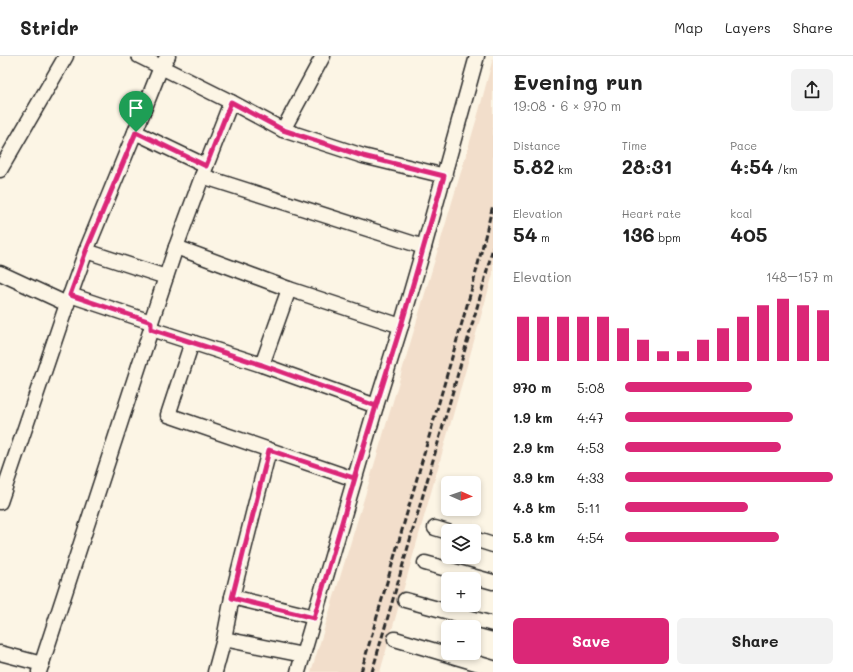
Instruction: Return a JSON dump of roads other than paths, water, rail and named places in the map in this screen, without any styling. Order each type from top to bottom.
[{"type":"street","points":[[1,167],[66,56]]},
{"type":"street","points":[[139,56],[165,62],[231,102],[283,130],[363,156],[444,176]]},
{"type":"street","points":[[283,130],[323,56]]},
{"type":"street","points":[[298,672],[354,478],[424,247],[477,56]]},
{"type":"street","points":[[0,502],[86,251],[165,62]]},
{"type":"street","points":[[0,653],[40,668],[176,247],[231,102]]},
{"type":"street","points":[[136,132],[204,171],[424,247]]},
{"type":"street","points":[[176,247],[288,288],[401,326]]},
{"type":"street","points":[[86,251],[166,277]]},
{"type":"street","points":[[0,274],[376,406]]},
{"type":"street","points":[[262,365],[288,288]]},
{"type":"street","points":[[192,342],[168,415],[354,478]]},
{"type":"street","points":[[215,672],[269,450]]},
{"type":"street","points":[[481,541],[493,545]]},
{"type":"street","points":[[425,563],[493,582]]},
{"type":"street","points":[[232,598],[314,618]]},
{"type":"street","points":[[405,600],[493,624]]},
{"type":"street","points":[[224,639],[303,655]]},
{"type":"street","points":[[395,639],[493,668]]},
{"type":"railway","points":[[361,672],[472,288],[493,205]]},
{"type":"railway","points":[[372,672],[493,247]]}]
